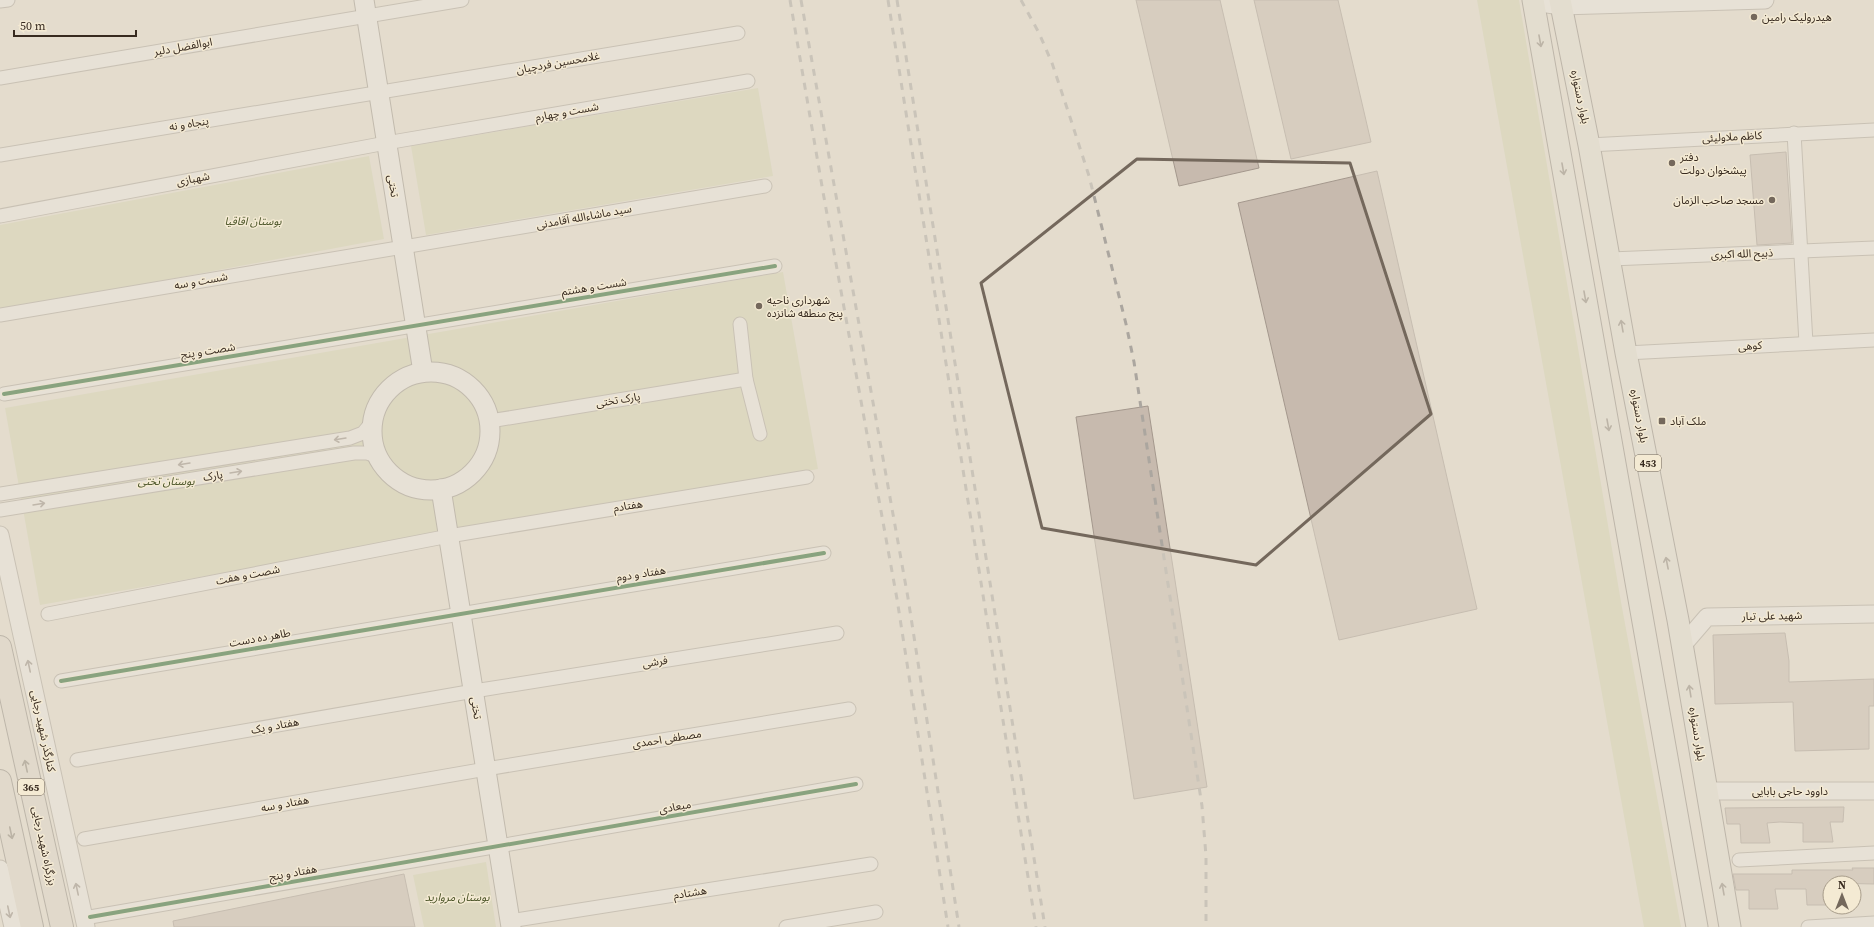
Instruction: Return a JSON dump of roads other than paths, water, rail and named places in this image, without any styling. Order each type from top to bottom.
[{"type":"highway","name":"بزرگراه شهید رجایی","points":[[0,647],[62,927]]},
{"type":"highway","name":"365","points":[[0,781],[32,927]]},
{"type":"main road","points":[[1533,1],[1697,927]]},
{"type":"main road","name":"بلوار دستواره","points":[[1560,3],[1589,145],[1626,353],[1682,646],[1730,927]]},
{"type":"main road","name":"تختی","points":[[365,8],[423,372]]},
{"type":"main road","points":[[423,372],[441,372],[458,378],[473,389],[484,404],[490,421],[490,440],[484,457],[473,472],[459,483],[441,489],[422,489],[404,483],[389,472],[378,457],[373,440],[373,421],[378,404],[389,388],[405,378],[423,372]]},
{"type":"main road","name":"تختی","points":[[441,489],[510,924]]},
{"type":"street","points":[[0,1],[8,0]]},
{"type":"street","name":"ابوالفضل دلیر","points":[[0,78],[365,8],[462,0]]},
{"type":"street","points":[[1533,1],[1560,3],[1765,0]]},
{"type":"street","name":"غلامحسین فردچیان","points":[[379,93],[738,33]]},
{"type":"street","name":"شست و چهارم","points":[[386,143],[748,81]]},
{"type":"street","name":"پنجاه و نه","points":[[0,155],[379,93]]},
{"type":"street","name":"کاظم ملاولیئی","points":[[1589,145],[1794,133],[1874,130]]},
{"type":"street","points":[[1794,133],[1806,343]]},
{"type":"street","name":"شهبازی","points":[[0,216],[386,143]]},
{"type":"street","name":"سید ماشاءالله آقامدنی","points":[[403,247],[765,186]]},
{"type":"street","name":"شست و سه","points":[[0,316],[403,247]]},
{"type":"street","name":"ذبیح الله اکبری","points":[[1610,259],[1874,248]]},
{"type":"street","name":"شست و هشتم","points":[[415,326],[776,266]]},
{"type":"street","points":[[740,324],[746,379],[760,434]]},
{"type":"street","name":"شصت و پنج","points":[[4,394],[415,326]]},
{"type":"street","name":"کوهی","points":[[1626,353],[1874,340]]},
{"type":"street","name":"پارک تختی","points":[[490,421],[746,379]]},
{"type":"street","name":"پارک","points":[[0,494],[350,438],[363,432],[373,421]]},
{"type":"street","points":[[281,449],[286,451],[289,455],[288,460],[283,464]]},
{"type":"street","name":"پارک","points":[[1,509],[354,453],[368,453],[378,457]]},
{"type":"street","name":"هفتادم","points":[[449,536],[806,477]]},
{"type":"street","name":"کنارگذر شهید رجایی","points":[[0,536],[88,922]]},
{"type":"street","name":"شصت و هفت","points":[[48,614],[449,536]]},
{"type":"street","name":"هفتاد و دوم","points":[[461,613],[824,553]]},
{"type":"street","name":"طاهر ده دست","points":[[61,681],[461,613]]},
{"type":"street","name":"شهید علی تبار","points":[[1682,646],[1707,617],[1874,614]]},
{"type":"street","name":"فرشی","points":[[474,692],[837,632]]},
{"type":"street","name":"هفتاد و یک","points":[[77,760],[474,692]]},
{"type":"street","name":"مصطفی احمدی","points":[[486,769],[849,709]]},
{"type":"street","name":"هفتاد و سه","points":[[84,839],[486,769]]},
{"type":"street","name":"میعادی","points":[[498,847],[856,784]]},
{"type":"street","name":"داوود حاجی بابایی","points":[[1706,791],[1874,791]]},
{"type":"street","name":"هفتاد و پنج","points":[[88,922],[498,847]]},
{"type":"street","points":[[1738,860],[1874,853]]},
{"type":"street","name":"هشتادم","points":[[510,924],[871,864]]},
{"type":"street","points":[[0,869],[13,927]]},
{"type":"street","points":[[786,927],[876,912]]},
{"type":"street","points":[[1808,927],[1874,923]]},
{"type":"railway","points":[[790,0],[823,192],[897,599],[948,927]]},
{"type":"railway","points":[[801,0],[908,598],[959,927]]},
{"type":"railway","points":[[888,0],[1036,927]]},
{"type":"railway","points":[[897,0],[1045,927]]},
{"type":"railway","points":[[1021,0],[1039,33],[1052,63],[1089,176],[1134,362],[1202,806],[1206,856],[1206,927]]},
{"type":"place","name":"هیدرولیک رامین","points":[[1754,17]]},
{"type":"place","name":"دفتر پیشخوان دولت","points":[[1672,163]]},
{"type":"place","name":"مسجد صاحب الزمان","points":[[1772,200]]},
{"type":"place","name":"شهرداری ناحیه پنج منطقه شانزده","points":[[759,306]]},
{"type":"place","name":"ملک آباد","points":[[1662,421]]},
{"type":"park label","name":"بوستان اقاقیا","points":[[253,221]]},
{"type":"park label","name":"بوستان تختی","points":[[166,481]]},
{"type":"park label","name":"بوستان مروارید","points":[[457,897]]}]
